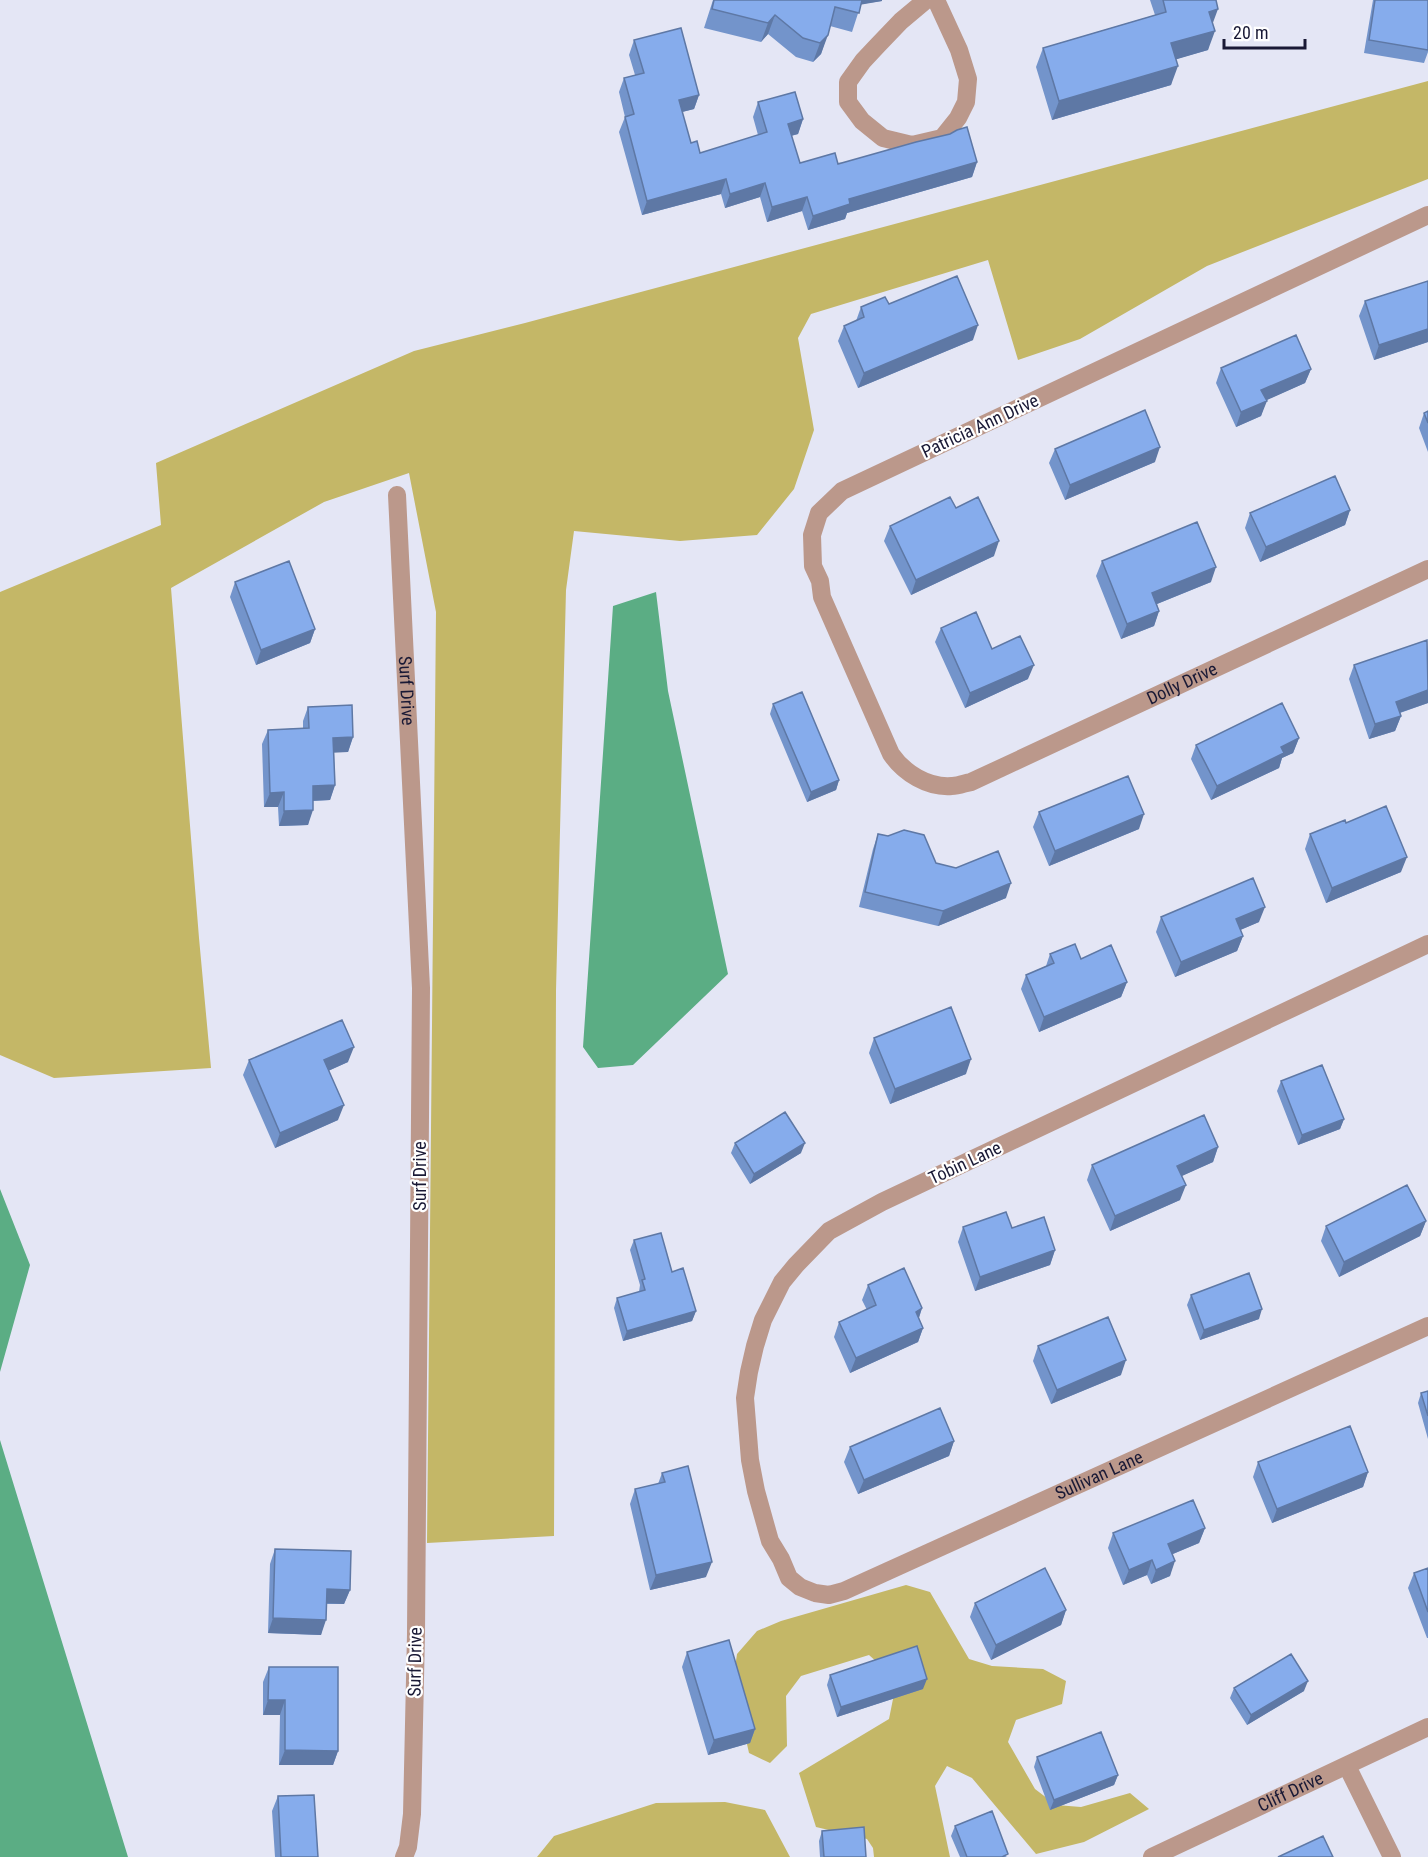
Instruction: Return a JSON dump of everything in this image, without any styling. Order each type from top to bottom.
[{"type":"street","points":[[926,0],[878,45],[848,82],[849,102],[862,121],[883,138],[912,145],[942,138],[958,118],[966,102],[968,79],[959,50],[936,0]]},
{"type":"street","name":"Patricia Ann Drive","points":[[931,784],[900,766],[891,754],[822,597],[820,581],[813,566],[812,535],[819,513],[842,491],[1428,215]]},
{"type":"street","name":"Surf Drive","points":[[397,495],[421,988],[416,1634],[412,1814],[408,1847],[404,1857]]},
{"type":"street","name":"Dolly Drive","points":[[931,784],[951,786],[971,782],[1428,569]]},
{"type":"street","name":"Tobin Lane","points":[[781,1559],[770,1541],[750,1460],[746,1398],[749,1372],[764,1320],[782,1282],[829,1231],[882,1202],[1428,944]]},
{"type":"street","name":"Sullivan Lane","points":[[781,1559],[789,1578],[800,1587],[829,1595],[844,1591],[1428,1326]]},
{"type":"street","name":"Cliff Drive","points":[[1152,1857],[1428,1726]]},
{"type":"street","points":[[1347,1766],[1392,1857]]},
{"type":"shaded area","points":[[1428,81],[1428,179],[1207,266],[1080,339],[1018,360],[988,260],[811,314],[798,338],[814,430],[794,489],[757,535],[680,541],[574,531],[566,590],[556,991],[554,1536],[427,1543],[436,612],[409,473],[324,502],[171,588],[211,1068],[54,1078],[0,1055],[0,592],[161,525],[156,463],[414,351]]},
{"type":"shaded area","points":[[656,592],[668,691],[728,974],[633,1065],[598,1068],[583,1047],[613,606]]},
{"type":"shaded area","points":[[0,1189],[30,1265],[0,1372]]},
{"type":"shaded area","points":[[0,1440],[128,1857],[0,1857]]},
{"type":"shaded area","points":[[906,1585],[930,1592],[969,1659],[992,1666],[1043,1669],[1066,1681],[1062,1704],[1016,1720],[1008,1742],[1035,1789],[1056,1805],[1081,1807],[1130,1793],[1149,1809],[1084,1842],[1036,1854],[972,1778],[947,1766],[935,1786],[950,1857],[874,1857],[873,1848],[867,1839],[816,1827],[799,1773],[889,1719],[894,1694],[887,1671],[869,1655],[801,1676],[786,1696],[787,1746],[770,1763],[749,1753],[733,1682],[737,1654],[757,1631],[781,1621]]},
{"type":"shaded area","points":[[725,1802],[765,1810],[790,1857],[537,1857],[554,1836],[656,1803]]},
{"type":"building","points":[[714,0],[862,0],[859,13],[835,7],[828,35],[820,43],[803,38],[775,15],[768,23],[712,9]]},
{"type":"building","points":[[1163,0],[1216,0],[1218,9],[1209,12],[1215,31],[1171,43],[1178,66],[1059,101],[1043,48],[1166,12]]},
{"type":"building","points":[[1375,0],[1428,0],[1428,50],[1369,40]]},
{"type":"building","points":[[681,28],[699,95],[679,100],[691,143],[697,141],[700,153],[767,132],[758,102],[795,92],[803,119],[788,124],[800,163],[835,153],[838,164],[950,134],[967,127],[977,162],[849,199],[850,204],[813,216],[807,197],[772,207],[765,183],[730,194],[726,179],[647,201],[625,117],[634,114],[624,78],[644,73],[634,40]]},
{"type":"building","points":[[957,276],[978,325],[864,373],[844,326],[864,317],[861,307],[885,297],[889,304]]},
{"type":"building","points":[[1428,281],[1428,329],[1379,345],[1365,301]]},
{"type":"building","points":[[1296,335],[1311,369],[1261,390],[1267,401],[1241,412],[1221,368]]},
{"type":"building","points":[[1145,410],[1160,447],[1070,485],[1055,449]]},
{"type":"building","points":[[1428,411],[1428,423],[1424,413]]},
{"type":"building","points":[[1335,476],[1350,510],[1266,547],[1250,513]]},
{"type":"building","points":[[950,497],[956,508],[978,497],[999,541],[916,580],[890,526]]},
{"type":"building","points":[[1197,522],[1216,567],[1152,593],[1159,611],[1127,624],[1102,561]]},
{"type":"building","points":[[289,561],[315,629],[261,650],[235,582]]},
{"type":"building","points":[[976,612],[992,649],[1020,636],[1034,665],[970,693],[941,628]]},
{"type":"building","points":[[1427,640],[1428,690],[1396,702],[1401,716],[1375,724],[1354,665]]},
{"type":"building","points":[[802,692],[839,780],[811,792],[773,704]]},
{"type":"building","points":[[1282,703],[1299,738],[1281,747],[1284,753],[1217,786],[1196,745]]},
{"type":"building","points":[[352,705],[353,737],[333,738],[335,785],[313,786],[313,810],[284,811],[284,792],[270,793],[268,730],[309,728],[308,707]]},
{"type":"building","points":[[1128,776],[1144,814],[1055,851],[1039,812]]},
{"type":"building","points":[[1386,806],[1407,857],[1332,888],[1310,834],[1345,820],[1346,823]]},
{"type":"building","points":[[904,830],[924,835],[936,863],[956,868],[998,851],[1011,883],[943,911],[865,892],[878,834],[888,836]]},
{"type":"building","points":[[1253,878],[1265,907],[1236,919],[1243,936],[1181,962],[1161,917]]},
{"type":"building","points":[[1075,944],[1081,959],[1111,945],[1127,982],[1044,1017],[1026,975],[1054,963],[1050,954]]},
{"type":"building","points":[[951,1007],[971,1059],[895,1089],[874,1038]]},
{"type":"building","points":[[342,1020],[354,1047],[324,1060],[344,1105],[280,1133],[249,1060]]},
{"type":"building","points":[[1322,1065],[1344,1119],[1302,1135],[1281,1081]]},
{"type":"building","points":[[785,1112],[805,1143],[754,1174],[735,1143]]},
{"type":"building","points":[[1204,1115],[1218,1147],[1177,1166],[1186,1185],[1115,1216],[1092,1165]]},
{"type":"building","points":[[1407,1185],[1426,1221],[1344,1262],[1326,1226]]},
{"type":"building","points":[[1006,1212],[1012,1228],[1044,1217],[1055,1250],[980,1277],[963,1227]]},
{"type":"building","points":[[661,1233],[672,1272],[683,1268],[696,1311],[627,1331],[617,1298],[645,1290],[642,1280],[645,1279],[634,1240]]},
{"type":"building","points":[[904,1268],[922,1308],[916,1312],[923,1328],[856,1358],[839,1322],[876,1305],[868,1285]]},
{"type":"building","points":[[1249,1273],[1262,1309],[1204,1330],[1191,1295]]},
{"type":"building","points":[[1108,1317],[1126,1360],[1057,1390],[1038,1346]]},
{"type":"building","points":[[1428,1391],[1428,1416],[1421,1393]]},
{"type":"building","points":[[940,1408],[954,1441],[864,1480],[850,1447]]},
{"type":"building","points":[[1350,1426],[1368,1472],[1277,1509],[1258,1462]]},
{"type":"building","points":[[688,1466],[712,1562],[656,1575],[635,1489],[665,1482],[662,1473]]},
{"type":"building","points":[[1193,1500],[1205,1528],[1168,1544],[1175,1561],[1156,1570],[1152,1560],[1129,1570],[1113,1533]]},
{"type":"building","points":[[275,1549],[351,1551],[350,1590],[327,1589],[326,1620],[273,1618]]},
{"type":"building","points":[[1045,1568],[1066,1610],[996,1645],[975,1603]]},
{"type":"building","points":[[1428,1568],[1428,1612],[1414,1573]]},
{"type":"building","points":[[729,1640],[755,1729],[714,1740],[687,1652]]},
{"type":"building","points":[[917,1646],[927,1679],[841,1707],[830,1675]]},
{"type":"building","points":[[1291,1654],[1308,1681],[1251,1715],[1234,1688]]},
{"type":"building","points":[[269,1667],[338,1667],[338,1751],[285,1750],[285,1700],[268,1700]]},
{"type":"building","points":[[1101,1732],[1118,1775],[1054,1800],[1037,1757]]},
{"type":"building","points":[[314,1795],[318,1857],[281,1857],[278,1796]]},
{"type":"building","points":[[992,1811],[1008,1854],[1002,1857],[967,1857],[955,1826]]},
{"type":"building","points":[[864,1827],[866,1857],[824,1857],[822,1831]]},
{"type":"building","points":[[1323,1836],[1333,1857],[1278,1857]]}]
